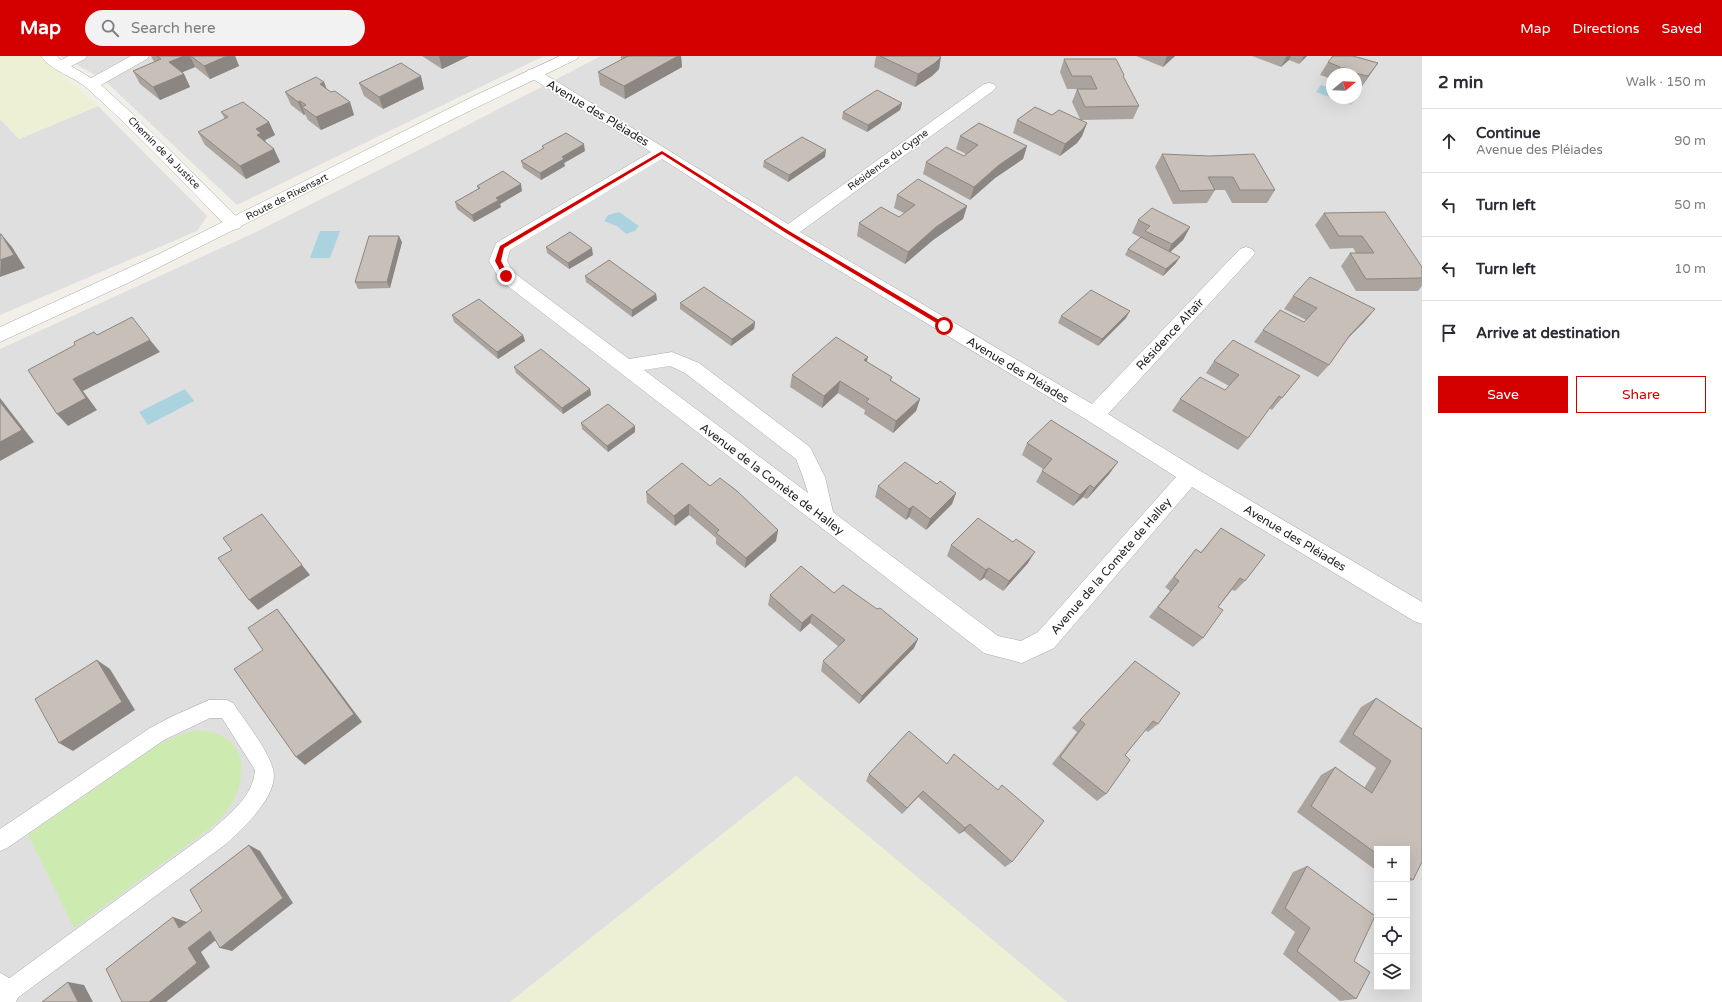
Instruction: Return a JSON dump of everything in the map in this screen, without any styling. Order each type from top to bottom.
[{"type":"street","name":"Chemin de la Justice","points":[[48,56],[60,66],[91,84],[131,120],[234,224]]},
{"type":"street","points":[[60,66],[80,56]]},
{"type":"street","points":[[91,84],[142,56]]},
{"type":"street","name":"Route de Rixensart","points":[[0,335],[73,303],[234,224],[533,73],[572,56]]},
{"type":"street","name":"Avenue des Pléiades","points":[[533,73],[662,152],[788,232],[1094,415],[1190,476],[1422,614]]},
{"type":"street","name":"Résidence du Cygne","points":[[788,232],[988,87]]},
{"type":"street","name":"Avenue de la Comète de Halley","points":[[662,152],[502,248],[498,261],[506,276],[992,646],[1022,652],[1046,640],[1190,476]]},
{"type":"street","name":"Résidence Altaïr","points":[[1094,415],[1246,253]]},
{"type":"street","points":[[626,367],[672,359],[692,368],[803,453],[815,477],[819,490],[823,517]]},
{"type":"lane","points":[[0,841],[157,734],[179,722],[209,709],[227,709],[264,768],[263,787],[248,809],[219,837],[2,992]]},
{"type":"shaded area","points":[[61,56],[544,56],[237,205],[104,80]]},
{"type":"shaded area","points":[[601,56],[1422,56],[1422,1002],[1067,1002],[796,776],[510,1002],[0,1002],[0,349],[256,232]]},
{"type":"shaded area","points":[[98,106],[207,216],[197,231],[0,315],[0,119],[19,139]]},
{"type":"green space","points":[[0,56],[41,56],[98,106],[19,139],[0,119]]},
{"type":"green space","points":[[196,730],[212,732],[223,736],[233,744],[238,751],[241,778],[232,803],[222,817],[209,829],[74,928],[28,835],[159,744],[179,735]]},
{"type":"green space","points":[[796,776],[1067,1002],[510,1002]]},
{"type":"water","points":[[1321,85],[1326,87],[1326,96],[1316,92]]},
{"type":"water","points":[[619,212],[639,226],[635,231],[626,234],[617,226],[604,221],[608,215]]},
{"type":"water","points":[[320,231],[340,231],[330,258],[310,258]]},
{"type":"water","points":[[185,389],[194,401],[148,425],[139,412]]},
{"type":"building","points":[[157,56],[184,56],[169,62],[184,74],[153,87],[133,71],[161,59]]},
{"type":"building","points":[[191,56],[227,56],[204,66]]},
{"type":"building","points":[[628,56],[678,56],[624,86],[598,72]]},
{"type":"building","points":[[880,56],[941,57],[935,63],[918,74]]},
{"type":"building","points":[[1333,56],[1353,56],[1378,63],[1368,76],[1362,75],[1362,68],[1339,68],[1340,67],[1328,62]]},
{"type":"building","points":[[1064,59],[1116,59],[1139,106],[1085,107],[1077,89],[1097,89],[1091,76],[1072,76]]},
{"type":"building","points":[[401,63],[421,76],[379,97],[359,83]]},
{"type":"building","points":[[316,77],[324,82],[320,84],[331,92],[335,91],[350,102],[316,117],[302,107],[306,105],[300,101],[298,102],[285,92]]},
{"type":"building","points":[[877,90],[902,103],[868,125],[843,112]]},
{"type":"building","points":[[243,102],[269,122],[256,129],[261,133],[257,135],[274,149],[240,166],[198,132],[228,117],[221,112]]},
{"type":"building","points":[[1035,107],[1052,115],[1059,110],[1087,123],[1082,130],[1065,144],[1017,120]]},
{"type":"building","points":[[979,123],[1027,146],[999,165],[974,187],[926,162],[946,147],[964,156],[978,145],[960,136]]},
{"type":"building","points":[[566,133],[584,144],[562,157],[564,159],[540,173],[521,161],[544,148],[542,146]]},
{"type":"building","points":[[802,137],[826,150],[789,175],[764,161]]},
{"type":"building","points":[[1162,154],[1210,156],[1254,154],[1275,190],[1240,190],[1233,177],[1208,177],[1215,190],[1180,191]]},
{"type":"building","points":[[503,171],[521,184],[496,198],[499,200],[472,215],[455,202],[480,188],[477,186]]},
{"type":"building","points":[[918,179],[967,206],[936,227],[908,252],[859,223],[881,207],[899,217],[915,205],[897,195]]},
{"type":"building","points":[[1152,208],[1190,227],[1172,244],[1145,231],[1150,226],[1138,220]]},
{"type":"building","points":[[1385,212],[1422,267],[1422,278],[1366,279],[1350,253],[1374,253],[1362,236],[1339,236],[1324,213]]},
{"type":"building","points":[[570,232],[592,248],[568,263],[546,247]]},
{"type":"building","points":[[0,234],[14,255],[0,260]]},
{"type":"building","points":[[369,236],[399,236],[387,282],[355,282]]},
{"type":"building","points":[[1141,237],[1180,257],[1166,269],[1128,249]]},
{"type":"building","points":[[609,260],[656,294],[632,310],[585,276]]},
{"type":"building","points":[[1310,277],[1375,309],[1350,335],[1329,365],[1263,330],[1280,310],[1304,322],[1317,308],[1293,296]]},
{"type":"building","points":[[704,287],[755,322],[732,339],[680,303]]},
{"type":"building","points":[[1091,290],[1130,311],[1102,339],[1061,316]]},
{"type":"building","points":[[479,299],[523,335],[497,352],[452,315]]},
{"type":"building","points":[[132,317],[150,340],[73,379],[86,398],[57,414],[28,370],[75,345],[74,342],[94,332],[97,335]]},
{"type":"building","points":[[836,337],[868,357],[864,360],[892,377],[890,380],[920,399],[896,421],[866,402],[869,399],[840,381],[824,396],[792,375]]},
{"type":"building","points":[[1233,340],[1300,376],[1282,398],[1279,396],[1248,438],[1180,399],[1200,377],[1225,390],[1239,375],[1214,361]]},
{"type":"building","points":[[541,349],[590,389],[562,408],[514,367]]},
{"type":"building","points":[[0,402],[22,430],[0,442]]},
{"type":"building","points":[[608,404],[635,426],[607,446],[581,423]]},
{"type":"building","points":[[1051,420],[1118,462],[1094,488],[1090,485],[1080,495],[1042,471],[1052,459],[1027,443]]},
{"type":"building","points":[[905,462],[937,484],[940,481],[956,493],[930,519],[913,506],[909,509],[878,486]]},
{"type":"building","points":[[682,463],[710,486],[720,478],[737,491],[778,530],[746,558],[716,533],[719,530],[689,504],[674,516],[646,492]]},
{"type":"building","points":[[262,514],[302,565],[249,600],[218,558],[232,550],[223,538]]},
{"type":"building","points":[[978,518],[1013,542],[1016,539],[1035,552],[1009,581],[989,568],[986,570],[951,545]]},
{"type":"building","points":[[1221,528],[1265,555],[1245,581],[1240,578],[1218,607],[1223,610],[1203,638],[1158,607],[1179,581],[1174,577],[1196,549],[1201,553]]},
{"type":"building","points":[[801,566],[834,593],[843,585],[877,609],[880,608],[918,639],[862,696],[823,661],[845,640],[812,614],[802,623],[770,595]]},
{"type":"building","points":[[277,609],[354,714],[296,757],[234,669],[263,650],[248,628]]},
{"type":"building","points":[[97,660],[122,702],[59,743],[35,699]]},
{"type":"building","points":[[1135,661],[1180,693],[1158,724],[1153,721],[1125,755],[1130,760],[1106,794],[1060,757],[1085,724],[1080,720]]},
{"type":"building","points":[[1376,698],[1422,729],[1422,862],[1413,880],[1410,878],[1410,846],[1374,846],[1374,852],[1311,806],[1335,767],[1372,793],[1391,761],[1353,734]]},
{"type":"building","points":[[909,731],[947,764],[954,754],[998,790],[1002,785],[1044,821],[1012,862],[970,824],[965,828],[923,791],[907,808],[869,774]]},
{"type":"building","points":[[249,845],[283,898],[220,948],[210,931],[188,948],[197,963],[149,1002],[122,1002],[106,969],[173,917],[179,928],[202,911],[190,890]]},
{"type":"building","points":[[1307,866],[1374,915],[1354,961],[1370,972],[1356,999],[1297,951],[1310,928],[1285,908]]},
{"type":"building","points":[[68,982],[78,1002],[42,1002]]},
{"type":"route","points":[[506,276],[498,261],[502,248],[662,152],[788,232],[944,326]]}]
